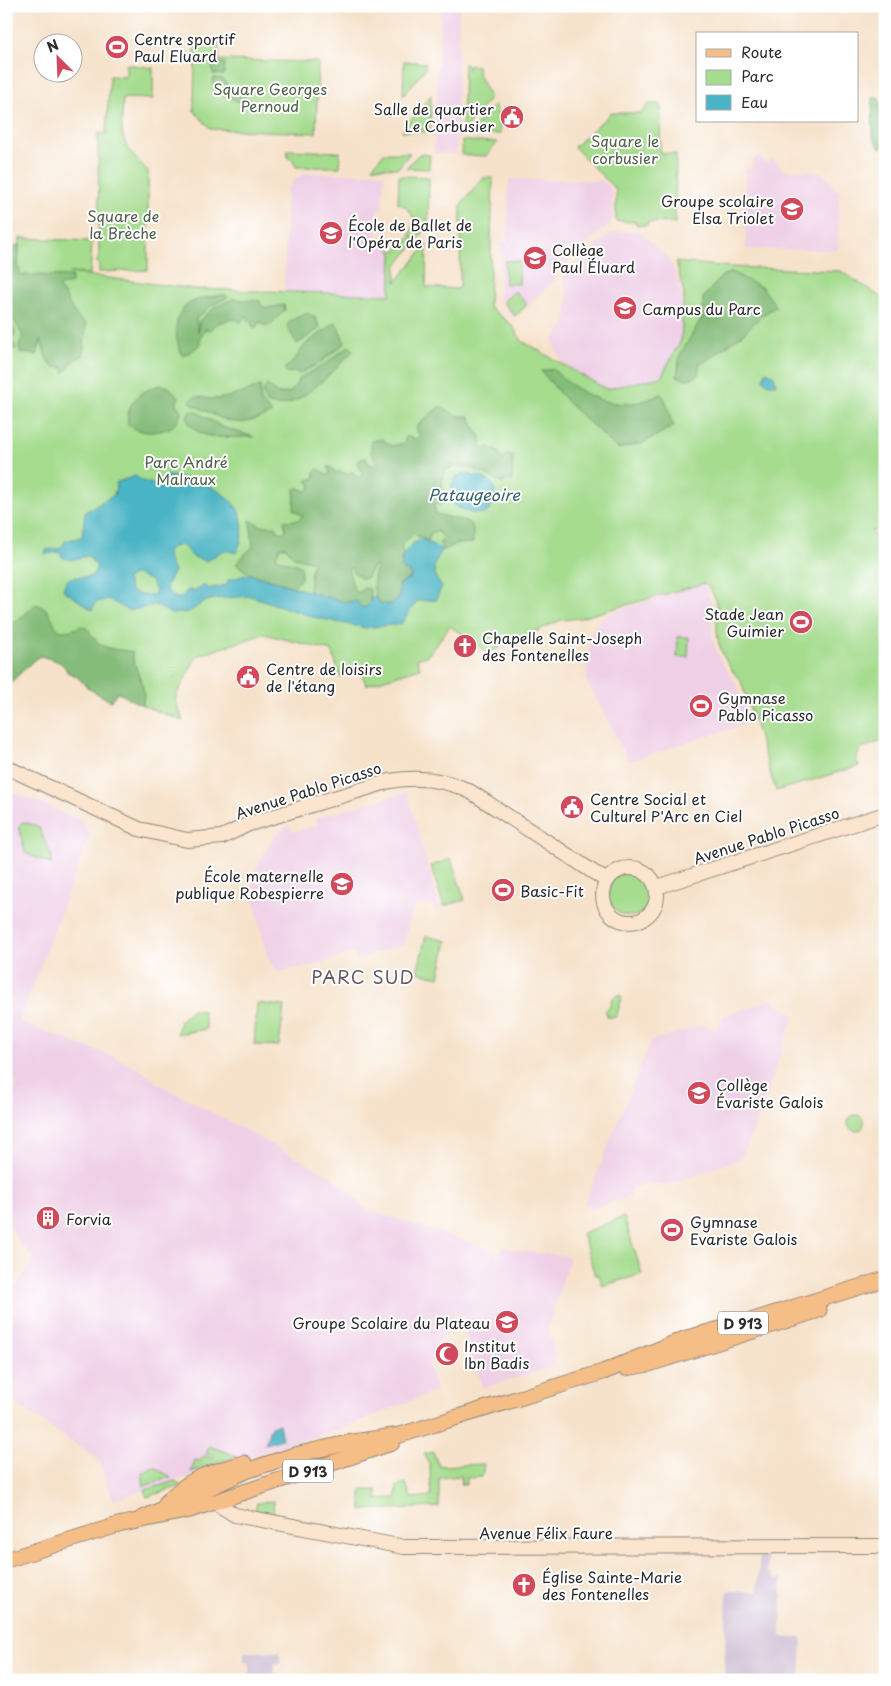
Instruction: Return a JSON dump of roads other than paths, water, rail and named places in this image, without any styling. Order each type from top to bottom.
[{"type":"main road","name":"D 913","points":[[141,1519],[163,1507],[183,1486],[202,1483],[291,1456],[347,1443],[400,1436],[603,1372],[686,1338],[750,1321],[885,1279]]},
{"type":"main road","name":"D 913","points":[[603,1372],[649,1364],[885,1290]]},
{"type":"main road","name":"D 913","points":[[6,1560],[141,1519],[184,1512],[391,1443],[400,1436]]},
{"type":"main road","name":"D 913","points":[[202,1483],[310,1444],[332,1440],[347,1443]]},
{"type":"main road","points":[[202,1483],[214,1502],[221,1494],[233,1487],[286,1467],[291,1456]]},
{"type":"street","name":"Avenue Pablo Picasso","points":[[6,767],[139,829],[159,835],[195,840],[222,837],[249,824],[390,781],[413,778],[436,780],[471,792],[607,881]]},
{"type":"street","name":"Avenue Pablo Picasso","points":[[657,887],[885,814]]},
{"type":"street","points":[[636,868],[649,875],[657,887],[657,900],[653,911],[640,921],[631,922],[613,916],[607,909],[603,890],[607,881],[620,870],[636,868]]},
{"type":"street","name":"Avenue Félix Faure","points":[[214,1502],[236,1515],[404,1547],[885,1546]]},
{"type":"water","points":[[766,371],[774,376],[776,384],[768,384],[763,379]]},
{"type":"water","name":"Pataugeoire","points":[[463,473],[484,478],[493,484],[495,492],[489,511],[480,514],[471,513],[454,504],[453,482],[458,475]]},
{"type":"water","points":[[136,476],[148,483],[160,482],[166,476],[182,478],[213,488],[226,496],[236,507],[242,520],[242,535],[236,553],[224,550],[206,561],[193,557],[182,545],[170,548],[167,554],[174,571],[166,586],[175,597],[181,598],[188,590],[195,591],[204,585],[207,589],[227,585],[228,580],[250,574],[344,602],[357,601],[360,606],[365,608],[370,603],[371,597],[375,596],[379,603],[390,605],[399,598],[400,584],[411,577],[411,573],[402,569],[402,558],[409,547],[422,539],[443,550],[434,568],[438,582],[442,586],[436,600],[417,601],[401,624],[365,628],[313,617],[251,596],[214,599],[204,602],[189,612],[172,614],[155,605],[129,611],[108,599],[95,603],[92,610],[63,590],[67,580],[70,578],[92,576],[97,567],[88,556],[70,560],[62,557],[60,552],[45,554],[46,550],[61,548],[65,541],[82,537],[85,512],[114,495],[117,482]],"holes":[[[136,574],[150,580],[156,590],[154,595],[141,595],[130,590],[127,579]]]},
{"type":"water","points":[[279,1424],[282,1439],[265,1444],[271,1426]]},
{"type":"place","name":"Centre sportif Paul Eluard","points":[[117,47]]},
{"type":"place","name":"Salle de quartier Le Corbusier","points":[[512,117]]},
{"type":"place","name":"Groupe scolaire Elsa Triolet","points":[[792,209]]},
{"type":"place","name":"École de Ballet de l'Opéra de Paris","points":[[331,233]]},
{"type":"place","name":"Collège Paul Éluard","points":[[535,258]]},
{"type":"place","name":"Campus du Parc","points":[[625,308]]},
{"type":"place","name":"Stade Jean Guimier","points":[[801,622]]},
{"type":"place","name":"Chapelle Saint-Joseph des Fontenelles","points":[[465,646]]},
{"type":"place","name":"Centre de loisirs de l'étang","points":[[248,677]]},
{"type":"place","name":"Gymnase Pablo Picasso","points":[[701,706]]},
{"type":"place","name":"Centre Social et Culturel P'Arc en Ciel","points":[[572,807]]},
{"type":"place","name":"École maternelle publique Robespierre","points":[[342,884]]},
{"type":"place","name":"Basic-Fit","points":[[503,890]]},
{"type":"place","name":"Collège Évariste Galois","points":[[699,1093]]},
{"type":"place","name":"Forvia","points":[[48,1218]]},
{"type":"place","name":"Gymnase Evariste Galois","points":[[672,1230]]},
{"type":"place","name":"Groupe Scolaire du Plateau","points":[[507,1322]]},
{"type":"place","name":"Institut Ibn Badis","points":[[447,1354]]},
{"type":"place","name":"Église Sainte-Marie des Fontenelles","points":[[524,1585]]},
{"type":"district","name":"PARC SUD","points":[[363,976]]},
{"type":"park label","name":"Square Georges Pernoud","points":[[270,96]]},
{"type":"park label","name":"Square le corbusier","points":[[625,148]]},
{"type":"park label","name":"Square de la Brèche","points":[[123,224]]},
{"type":"park label","name":"Parc André Malraux","points":[[186,470]]}]
